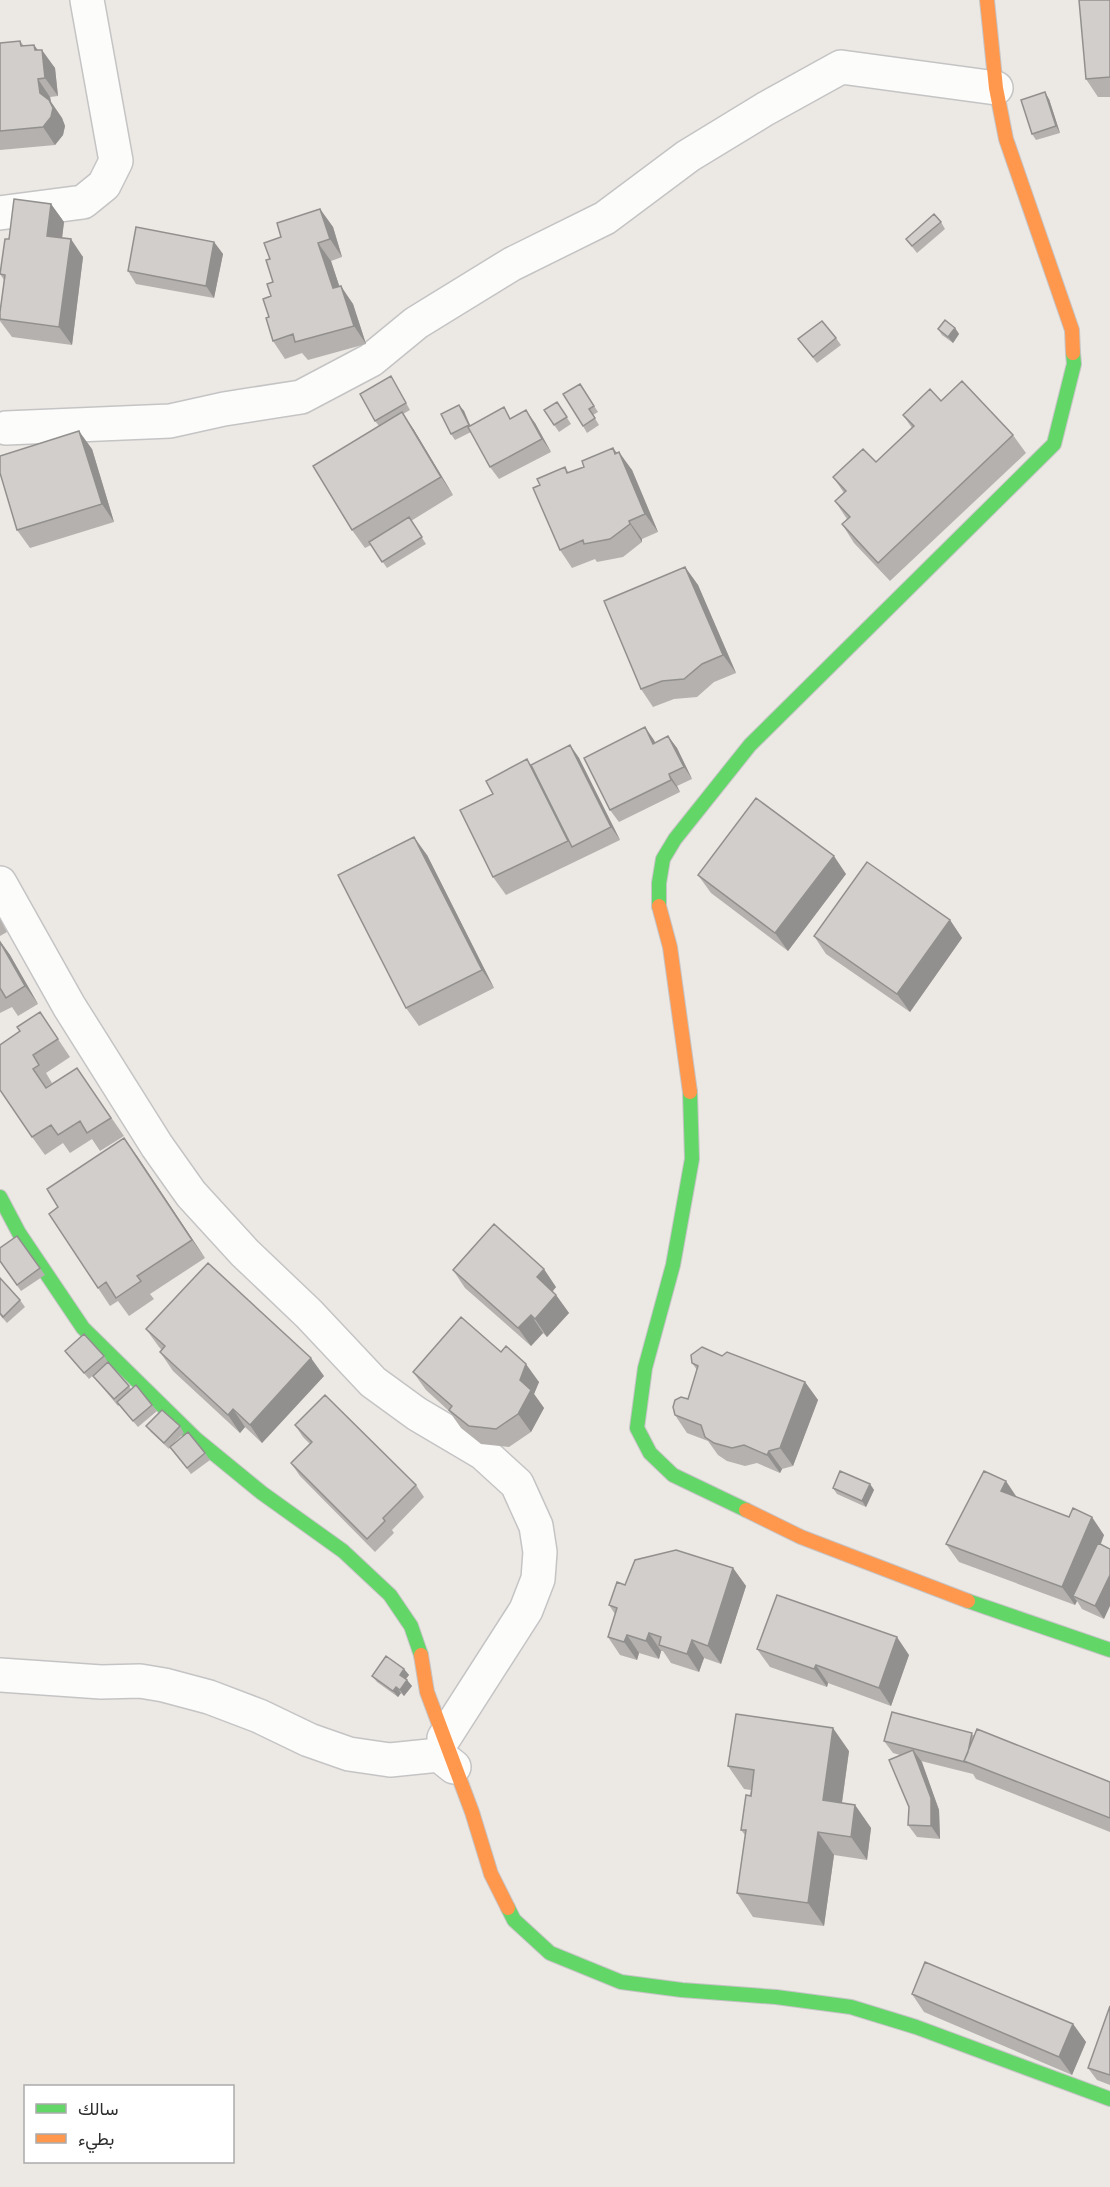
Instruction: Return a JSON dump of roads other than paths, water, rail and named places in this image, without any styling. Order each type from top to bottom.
[{"type":"street","points":[[0,213],[83,202],[104,185],[116,161],[87,0]]},
{"type":"street","points":[[987,0],[996,88],[1006,139],[1071,330],[1074,364],[1067,397],[1054,444],[750,746],[675,839],[663,859],[659,883],[659,908],[670,947],[683,1032],[692,1108],[692,1159],[673,1264],[645,1368],[637,1428],[650,1453],[673,1475],[801,1537],[935,1590],[1110,1650]]},
{"type":"street","points":[[6,428],[170,421],[224,409],[300,397],[371,360],[416,323],[512,264],[605,218],[688,156],[765,109],[842,67],[996,88]]},
{"type":"street","points":[[0,883],[75,1016],[157,1146],[191,1194],[245,1253],[309,1314],[374,1382],[417,1414],[483,1453],[517,1484],[536,1526],[540,1552],[538,1579],[526,1610],[449,1753]]},
{"type":"street","points":[[0,1197],[45,1273],[83,1328],[196,1439],[262,1493],[343,1551],[390,1595],[411,1626],[422,1658],[427,1692],[472,1812],[491,1875],[514,1920],[550,1953],[621,1982],[682,1990],[776,1997],[851,2007],[916,2027],[1110,2099]]},
{"type":"street","points":[[0,1675],[101,1682],[140,1681],[164,1685],[209,1697],[259,1716],[309,1740],[350,1754],[390,1760],[449,1753]]}]
